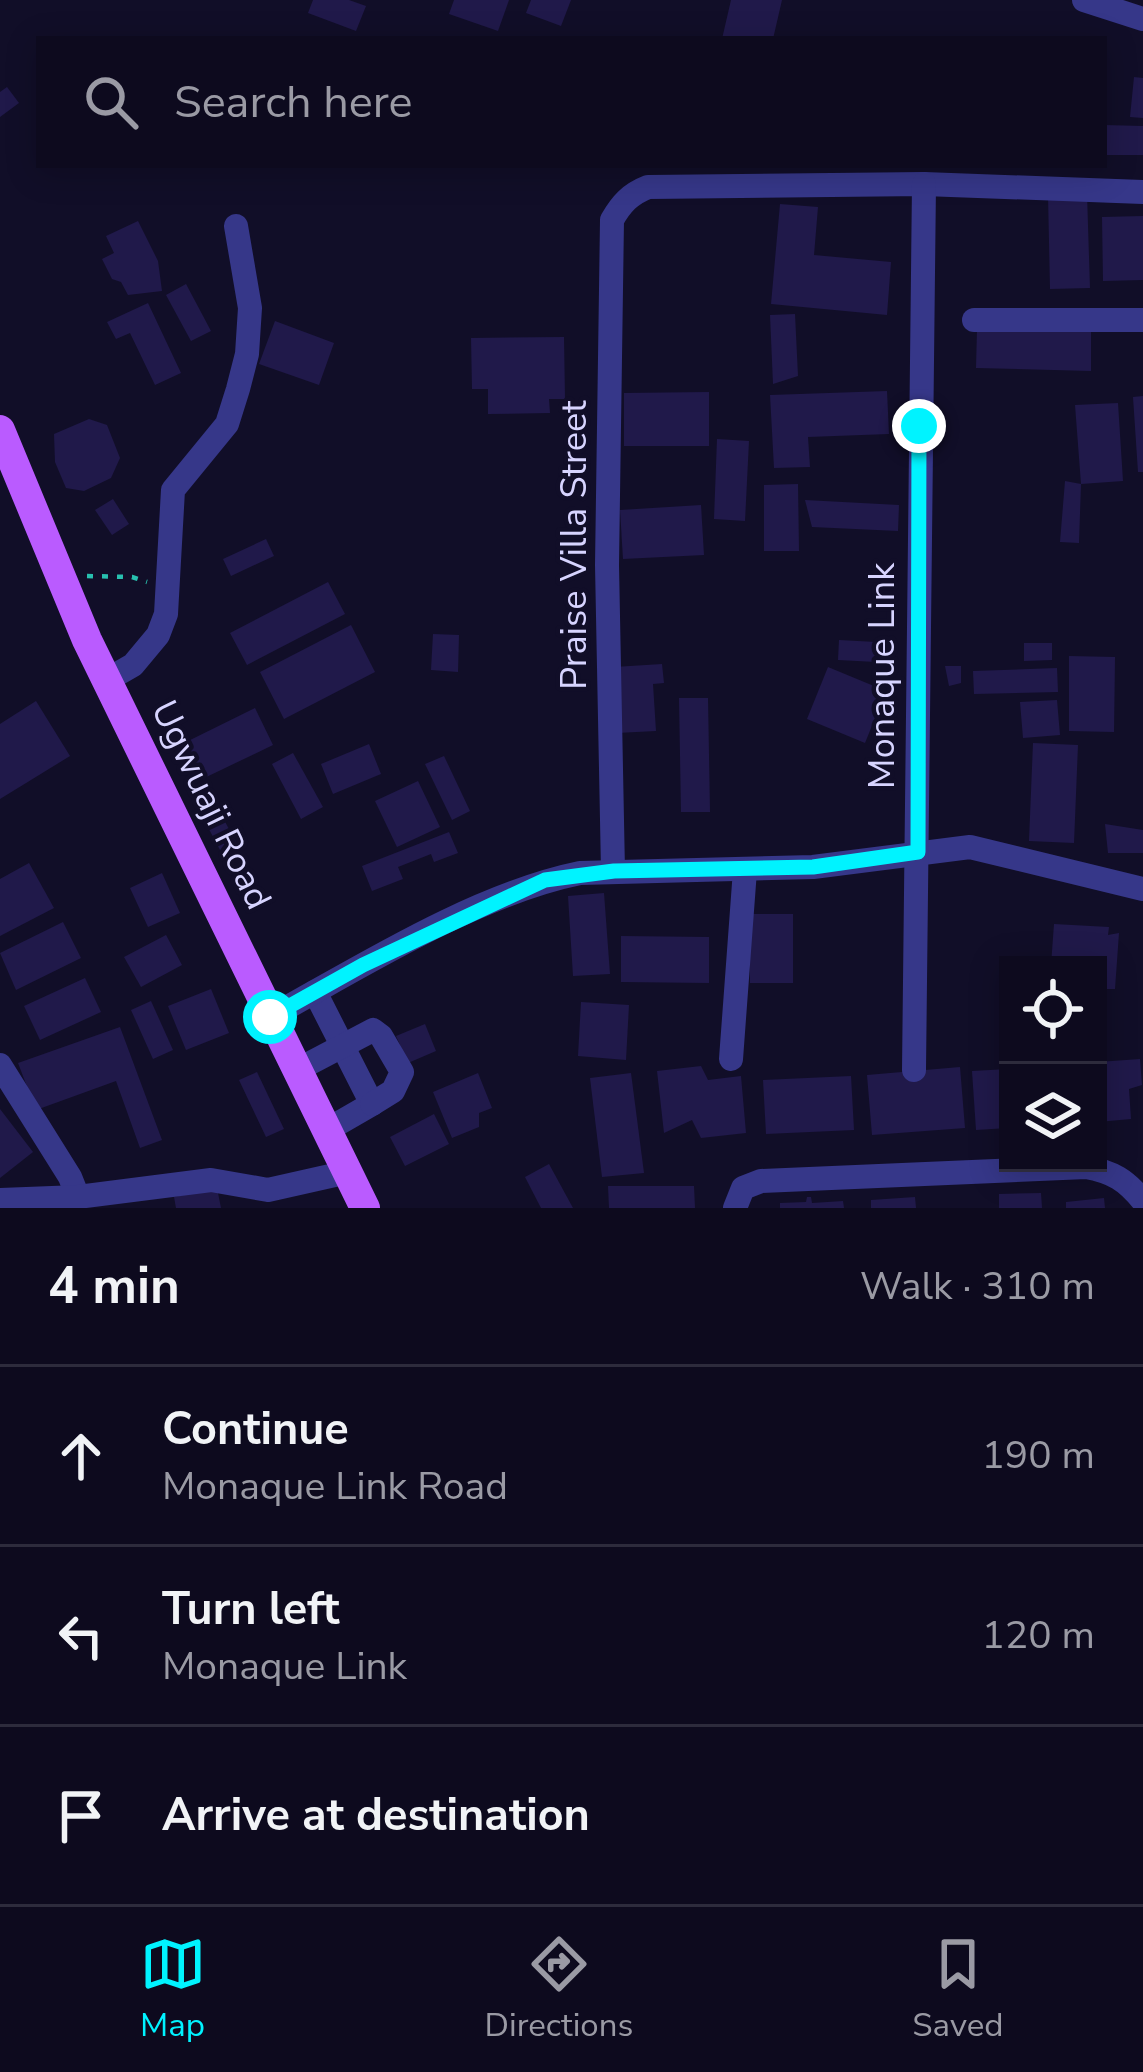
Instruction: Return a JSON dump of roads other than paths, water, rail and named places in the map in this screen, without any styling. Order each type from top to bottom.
[{"type":"main road","name":"Ugwuaji Road","points":[[0,430],[107,680],[365,1208]]},
{"type":"street","points":[[1084,0],[1143,19]]},
{"type":"street","points":[[924,184],[1143,192]]},
{"type":"street","name":"Praise Villa Street","points":[[614,871],[607,565],[612,220],[627,199],[648,187],[924,184]]},
{"type":"street","name":"Monaque Link","points":[[914,1070],[924,184]]},
{"type":"street","points":[[107,680],[134,665],[158,635],[166,614],[173,490],[226,424],[247,354],[250,308],[236,226]]},
{"type":"street","points":[[974,320],[1143,320]]},
{"type":"street","points":[[270,1017],[468,914],[545,880],[614,871],[813,867],[970,847],[1143,889]]},
{"type":"street","points":[[731,1059],[745,870]]},
{"type":"street","points":[[315,992],[372,1105]]},
{"type":"street","points":[[297,1070],[373,1030],[402,1072],[393,1091],[327,1130]]},
{"type":"street","points":[[0,1065],[78,1197]]},
{"type":"street","points":[[735,1208],[743,1188],[761,1180],[1086,1167],[1126,1181],[1143,1201]]},
{"type":"street","points":[[0,1200],[78,1197],[211,1180],[268,1190],[347,1172]]}]
